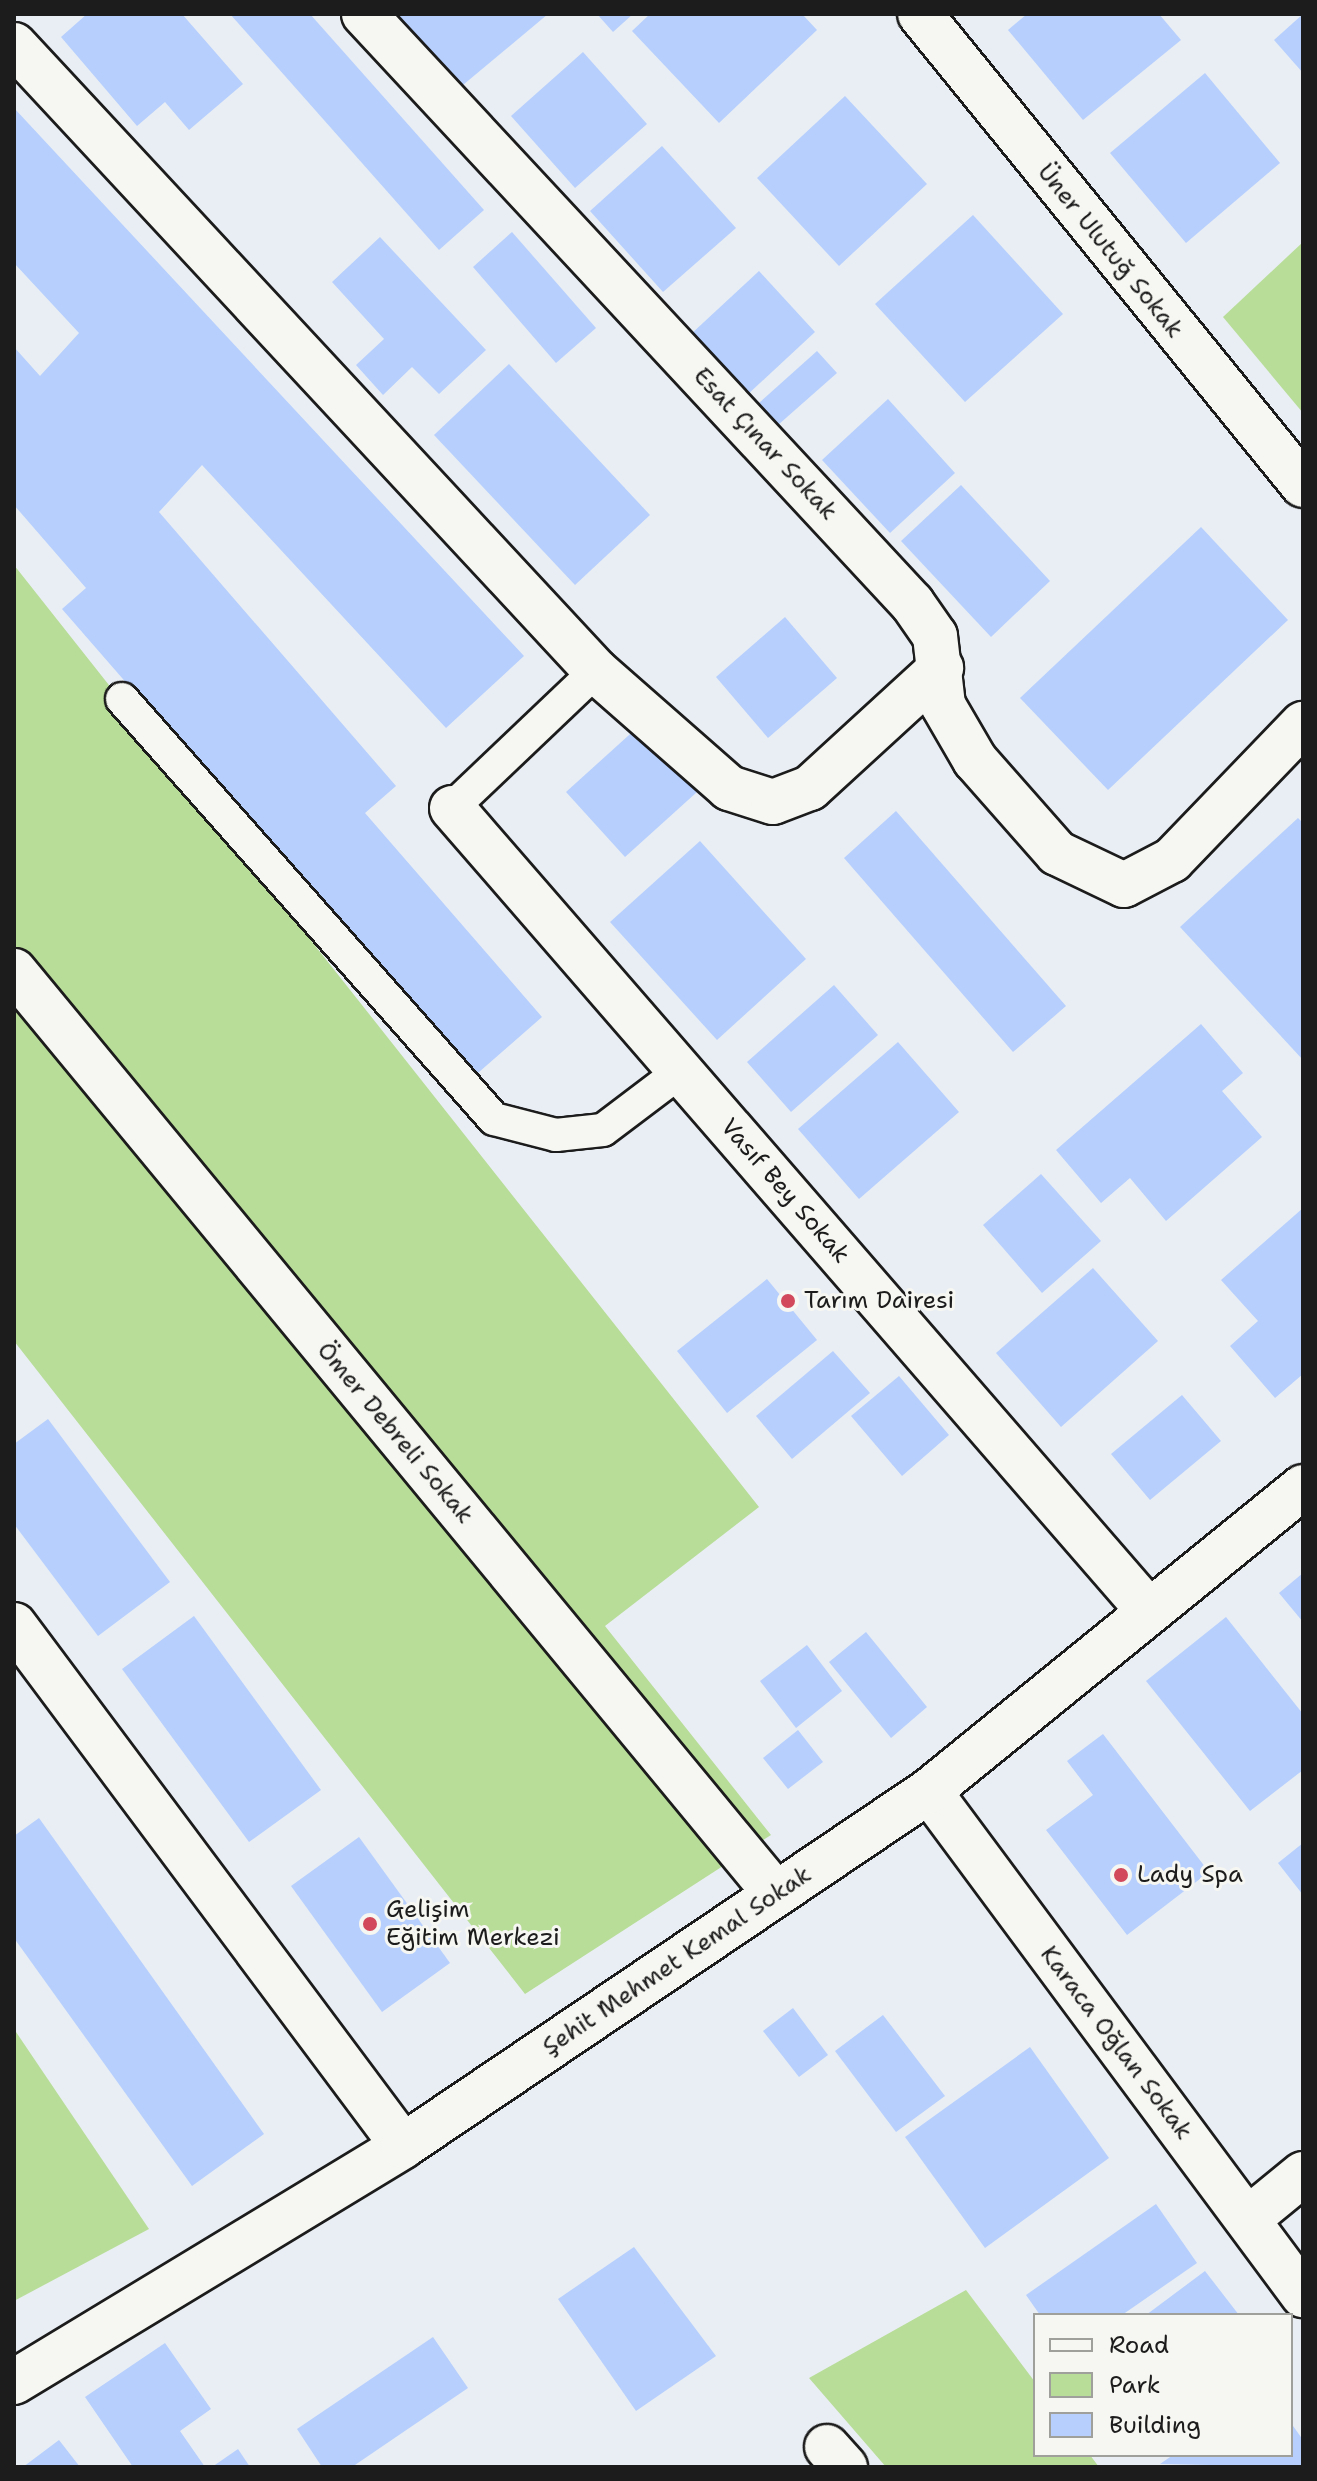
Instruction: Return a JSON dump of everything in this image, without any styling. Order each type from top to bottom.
[{"type":"street","name":"Esat Çınar Sokak","points":[[364,14],[912,603],[935,636],[943,705],[975,760],[1057,853],[1124,885],[1172,860],[1303,724]]},
{"type":"street","name":"Üner Ulutuğ Sokak","points":[[920,14],[1303,485]]},
{"type":"street","points":[[14,45],[596,671],[729,788],[773,802],[810,788],[941,668]]},
{"type":"street","name":"Vasıf Bey Sokak","points":[[452,808],[1148,1610]]},
{"type":"street","name":"Ömer Debreli Sokak","points":[[14,971],[776,1894]]},
{"type":"street","name":"Şehit Mehmet Kemal Sokak","points":[[14,2382],[403,2146],[929,1791],[1303,1487]]},
{"type":"street","points":[[14,1625],[403,2146]]},
{"type":"street","name":"Karaca Oğlan Sokak","points":[[929,1791],[1303,2295]]},
{"type":"street","points":[[1248,2219],[1303,2174]]},
{"type":"lane","points":[[452,808],[596,671]]},
{"type":"lane","points":[[122,699],[494,1119],[556,1135],[603,1130],[681,1071]]},
{"type":"green space","points":[[1303,242],[1303,413],[1223,317]]},
{"type":"green space","points":[[14,565],[759,1507],[605,1626],[771,1835],[525,1994],[14,1341]]},
{"type":"green space","points":[[14,2029],[149,2229],[14,2301]]},
{"type":"green space","points":[[966,2290],[1033,2379],[1033,2457],[1092,2457],[1099,2467],[886,2467],[809,2378]]},
{"type":"building","points":[[87,14],[182,14],[243,84],[189,130],[165,102],[137,126],[61,37]]},
{"type":"building","points":[[230,14],[310,14],[484,210],[439,250]]},
{"type":"building","points":[[397,14],[548,14],[457,90]]},
{"type":"building","points":[[597,14],[633,14],[613,32]]},
{"type":"building","points":[[650,14],[802,14],[817,30],[719,123],[632,31]]},
{"type":"building","points":[[1027,14],[1159,14],[1181,40],[1083,120],[1008,30]]},
{"type":"building","points":[[1303,14],[1303,73],[1274,40]]},
{"type":"building","points":[[583,52],[647,124],[575,188],[511,116]]},
{"type":"building","points":[[1205,73],[1280,163],[1186,243],[1110,153]]},
{"type":"building","points":[[845,96],[927,184],[839,266],[757,178]]},
{"type":"building","points":[[14,108],[524,656],[446,728],[202,465],[159,512],[396,786],[365,813],[542,1017],[471,1079],[62,609],[86,588],[14,505],[14,347],[40,376],[79,333],[14,263]]},
{"type":"building","points":[[662,146],[736,228],[663,292],[590,211]]},
{"type":"building","points":[[973,215],[1063,314],[965,402],[875,304]]},
{"type":"building","points":[[512,232],[596,328],[556,363],[473,267]]},
{"type":"building","points":[[380,237],[486,350],[439,394],[412,367],[383,395],[356,365],[384,339],[332,282]]},
{"type":"building","points":[[759,271],[815,332],[746,396],[690,335]]},
{"type":"building","points":[[817,351],[837,373],[778,425],[759,403]]},
{"type":"building","points":[[509,364],[650,515],[575,585],[434,435]]},
{"type":"building","points":[[888,399],[955,473],[890,533],[822,460]]},
{"type":"building","points":[[961,485],[1050,581],[991,637],[901,541]]},
{"type":"building","points":[[1201,527],[1288,620],[1108,790],[1020,698]]},
{"type":"building","points":[[785,617],[837,678],[768,738],[716,677]]},
{"type":"building","points":[[639,726],[697,792],[625,857],[566,792]]},
{"type":"building","points":[[896,811],[1066,1006],[1013,1052],[844,858]]},
{"type":"building","points":[[1298,818],[1303,823],[1303,1060],[1180,927]]},
{"type":"building","points":[[700,841],[806,959],[717,1040],[610,922]]},
{"type":"building","points":[[834,985],[878,1035],[791,1112],[747,1062]]},
{"type":"building","points":[[1201,1024],[1243,1073],[1222,1091],[1262,1137],[1166,1221],[1130,1178],[1101,1203],[1056,1150]]},
{"type":"building","points":[[898,1042],[959,1112],[859,1199],[798,1129]]},
{"type":"building","points":[[1041,1174],[1101,1241],[1042,1293],[983,1225]]},
{"type":"building","points":[[1303,1208],[1303,1374],[1275,1398],[1230,1346],[1258,1321],[1221,1280]]},
{"type":"building","points":[[1093,1268],[1158,1341],[1061,1427],[996,1353]]},
{"type":"building","points":[[767,1279],[817,1340],[727,1413],[677,1351]]},
{"type":"building","points":[[833,1351],[870,1393],[792,1459],[756,1416]]},
{"type":"building","points":[[899,1376],[949,1435],[902,1476],[851,1416]]},
{"type":"building","points":[[1182,1395],[1221,1441],[1150,1500],[1111,1454]]},
{"type":"building","points":[[48,1419],[170,1582],[98,1636],[14,1524],[14,1444]]},
{"type":"building","points":[[1303,1573],[1303,1622],[1279,1593]]},
{"type":"building","points":[[194,1616],[321,1790],[249,1842],[122,1669]]},
{"type":"building","points":[[1226,1617],[1303,1714],[1303,1770],[1250,1811],[1146,1681]]},
{"type":"building","points":[[866,1632],[927,1707],[891,1738],[829,1662]]},
{"type":"building","points":[[807,1645],[842,1691],[796,1728],[760,1681]]},
{"type":"building","points":[[798,1730],[823,1762],[788,1789],[763,1758]]},
{"type":"building","points":[[1103,1734],[1209,1872],[1127,1935],[1046,1830],[1093,1795],[1067,1761]]},
{"type":"building","points":[[39,1818],[264,2134],[192,2186],[14,1938],[14,1836]]},
{"type":"building","name":"Gelişim Eğitim Merkezi","points":[[359,1837],[450,1963],[382,2012],[291,1886]]},
{"type":"building","points":[[1303,1843],[1303,1895],[1278,1863]]},
{"type":"building","points":[[793,2008],[828,2055],[799,2077],[763,2031]]},
{"type":"building","points":[[883,2015],[945,2096],[896,2132],[835,2051]]},
{"type":"building","points":[[1030,2047],[1109,2158],[985,2248],[905,2137]]},
{"type":"building","points":[[1156,2204],[1197,2263],[1125,2313],[1039,2313],[1026,2295]]},
{"type":"building","points":[[634,2247],[716,2356],[636,2411],[558,2299]]},
{"type":"building","points":[[1205,2271],[1237,2313],[1149,2313]]},
{"type":"building","points":[[433,2337],[468,2388],[352,2467],[322,2467],[297,2429]]},
{"type":"building","points":[[165,2343],[211,2409],[180,2431],[205,2467],[133,2467],[85,2397]]},
{"type":"building","points":[[1293,2426],[1303,2440],[1303,2467],[1160,2464],[1170,2457],[1293,2457]]},
{"type":"building","points":[[59,2440],[80,2467],[23,2467]]},
{"type":"building","points":[[238,2449],[250,2467],[212,2467]]},
{"type":"place","name":"Tarım Dairesi","points":[[788,1301]]},
{"type":"place","name":"Lady Spa","points":[[1121,1875]]},
{"type":"place","name":"Gelişim Eğitim Merkezi","points":[[370,1924]]}]
